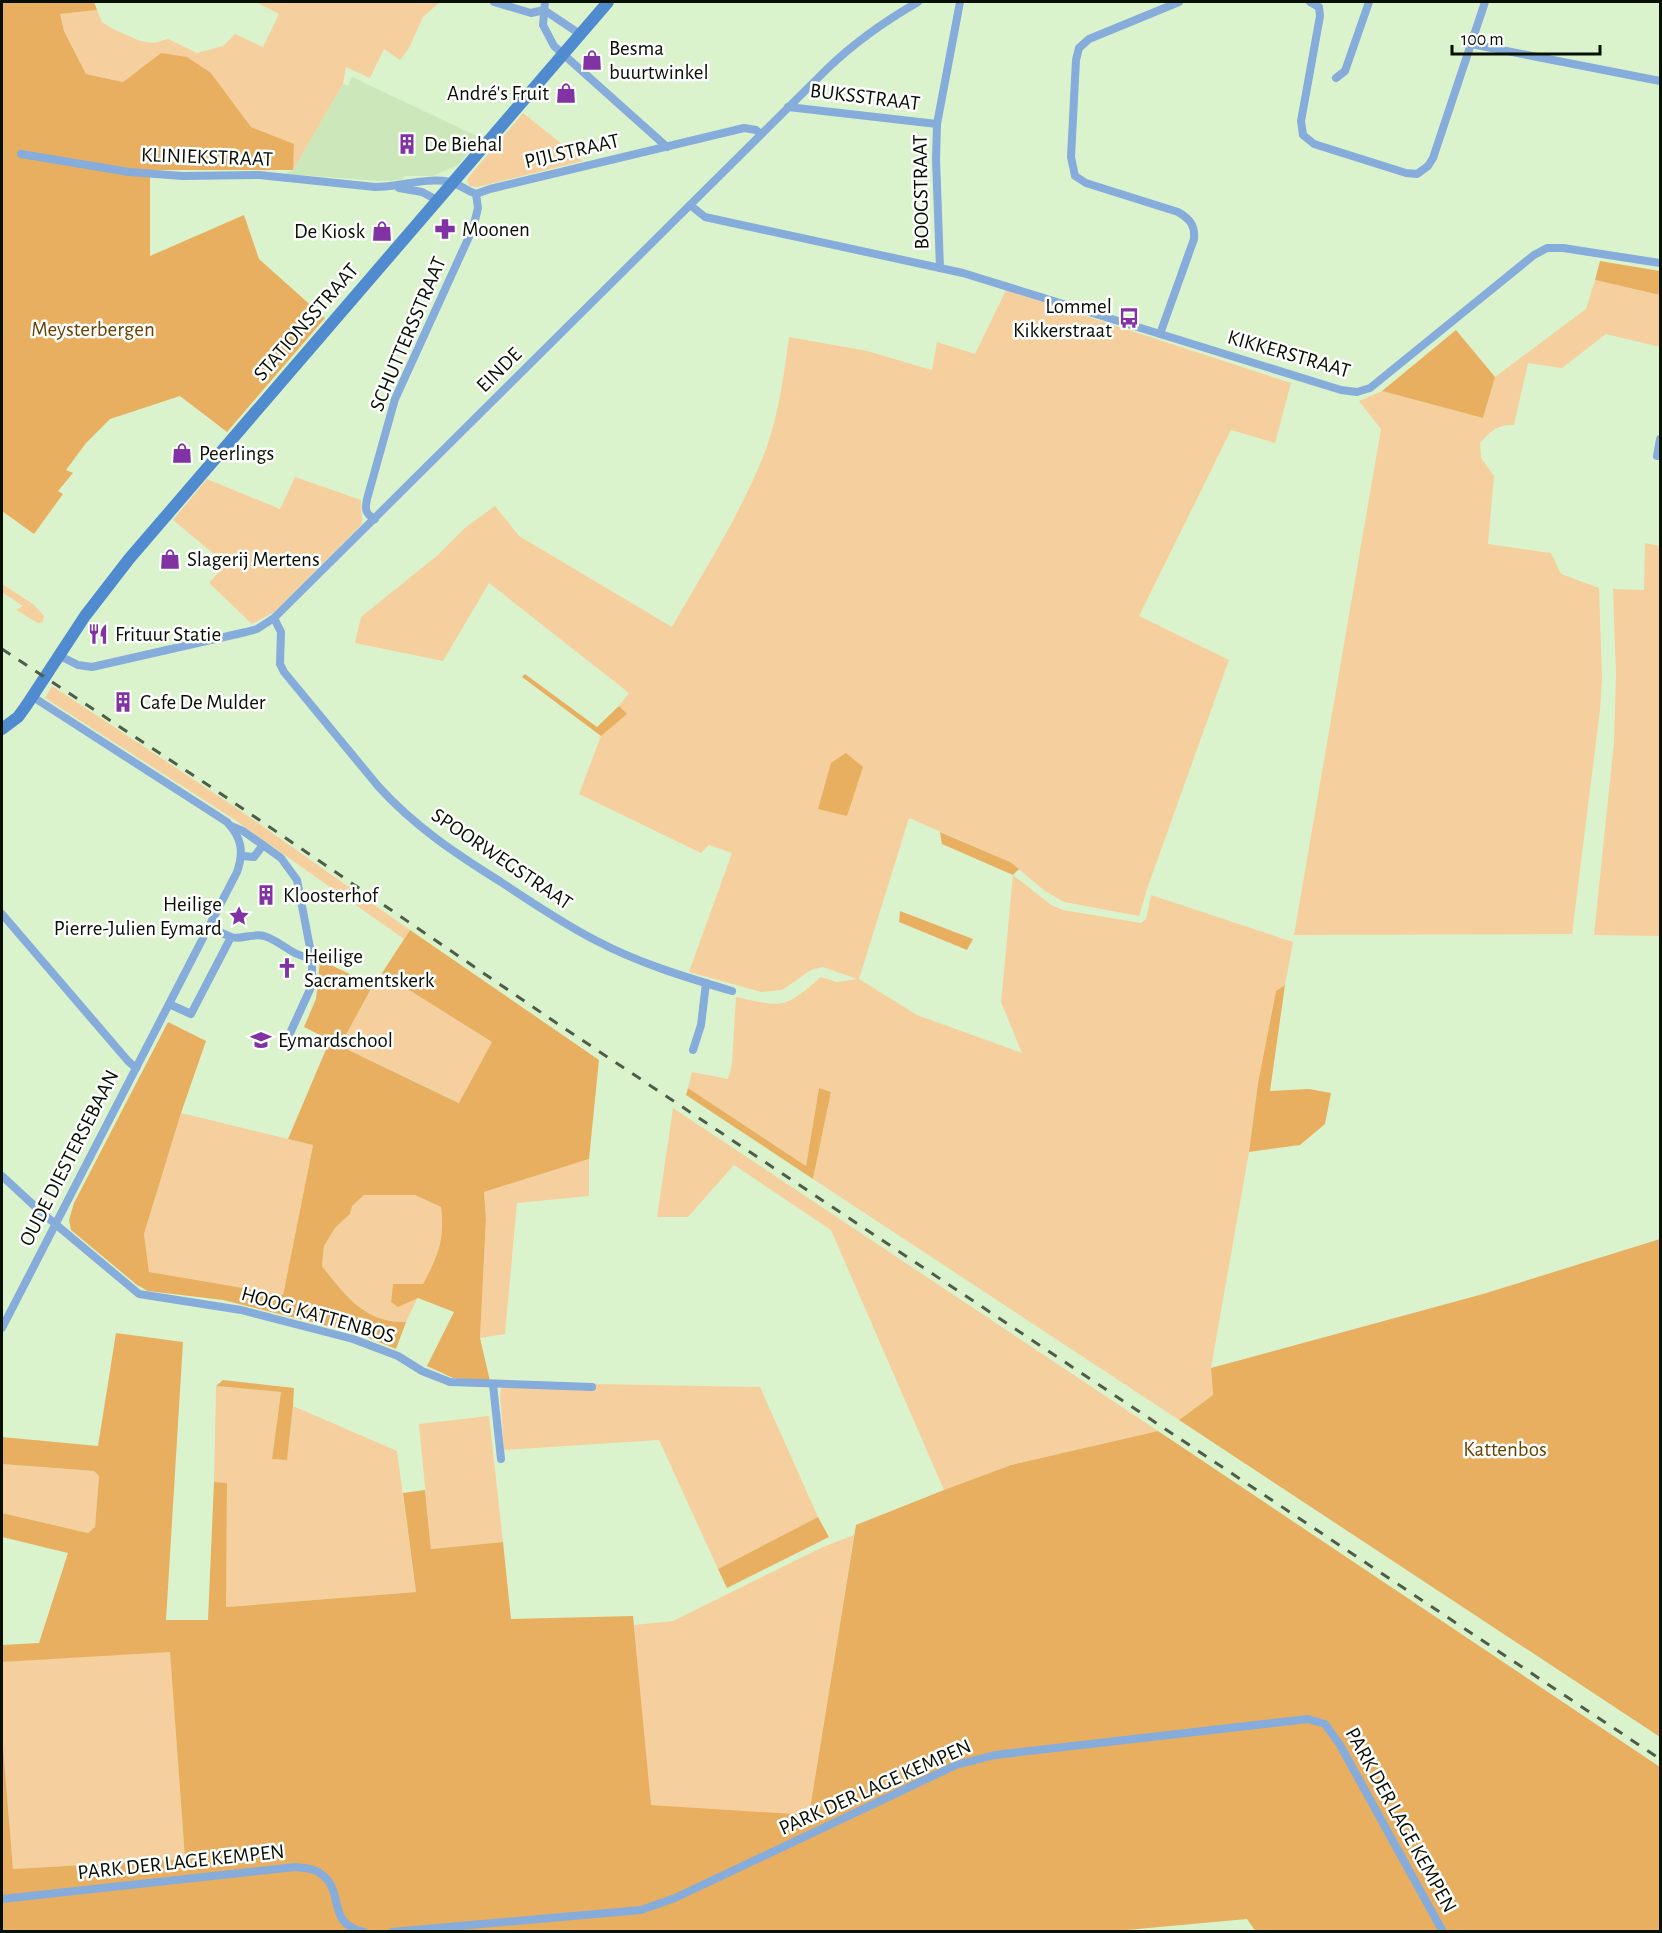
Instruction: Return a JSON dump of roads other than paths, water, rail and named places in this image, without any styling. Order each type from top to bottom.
[{"type":"main road","name":"STATIONSSTRAAT","points":[[33,697],[100,595],[123,567],[608,2]]},
{"type":"main road","points":[[2,729],[18,717],[33,697]]},
{"type":"street","points":[[494,2],[531,13],[545,6],[580,34]]},
{"type":"street","name":"EINDE","points":[[60,656],[78,665],[92,667],[246,633],[274,618],[788,106],[848,49],[873,30],[918,2]]},
{"type":"street","name":"BOOGSTRAAT","points":[[690,206],[705,217],[940,268],[936,159],[938,124],[960,2]]},
{"type":"street","points":[[1160,334],[1194,239],[1193,226],[1190,220],[1178,212],[1086,183],[1075,176],[1071,157],[1076,60],[1079,48],[1089,39],[1179,2]]},
{"type":"street","points":[[1310,2],[1319,7],[1320,16],[1301,121],[1303,135],[1314,144],[1406,173],[1417,174],[1423,171],[1433,158],[1485,2]]},
{"type":"street","points":[[1336,78],[1345,71],[1369,2]]},
{"type":"street","name":"PIJLSTRAAT","points":[[545,6],[543,25],[554,46],[668,147]]},
{"type":"street","points":[[1471,44],[1660,81]]},
{"type":"street","name":"BUKSSTRAAT","points":[[788,106],[938,124]]},
{"type":"street","name":"PIJLSTRAAT","points":[[476,194],[744,128],[756,130],[761,134]]},
{"type":"street","name":"KLINIEKSTRAAT","points":[[21,154],[129,172],[183,176],[259,175],[392,187],[422,192],[437,200]]},
{"type":"street","name":"KLINIEKSTRAAT","points":[[392,187],[436,181],[452,182]]},
{"type":"street","points":[[452,182],[476,194]]},
{"type":"street","name":"SCHUTTERSSTRAAT","points":[[375,519],[368,516],[365,510],[395,399],[473,228],[478,208],[476,194]]},
{"type":"street","name":"KIKKERSTRAAT","points":[[940,268],[963,273],[1341,390],[1357,392],[1370,388],[1534,255],[1547,248],[1563,248],[1660,263]]},
{"type":"street","points":[[1657,456],[1660,439]]},
{"type":"street","name":"SPOORWEGSTRAAT","points":[[274,618],[281,632],[280,663],[284,672],[394,804],[429,834],[474,866],[594,939],[671,973],[732,992]]},
{"type":"street","points":[[33,697],[231,826],[243,831],[281,858],[297,880],[312,958],[312,985],[286,1042]]},
{"type":"street","points":[[231,826],[237,836],[242,856],[254,856],[263,845]]},
{"type":"street","name":"OUDE DIESTERSEBAAN","points":[[2,1328],[237,872],[242,856]]},
{"type":"street","points":[[2,914],[136,1068]]},
{"type":"street","points":[[208,927],[236,938],[251,935],[268,937],[302,958],[312,958]]},
{"type":"street","points":[[169,1004],[191,1014],[231,937]]},
{"type":"street","points":[[693,1050],[701,1025],[705,984]]},
{"type":"street","name":"HOOG KATTENBOS","points":[[2,1176],[55,1224],[140,1294],[221,1306],[367,1344],[398,1356],[422,1371],[450,1382],[592,1387]]},
{"type":"street","points":[[494,1385],[501,1458]]},
{"type":"street","name":"PARK DER LAGE KEMPEN","points":[[392,1932],[641,1910],[675,1898],[957,1765],[977,1759],[995,1755],[1308,1719],[1326,1724],[1341,1744],[1443,1932]]},
{"type":"street","name":"PARK DER LAGE KEMPEN","points":[[2,1899],[295,1867],[317,1871],[328,1879],[332,1884],[338,1914],[342,1921],[354,1930],[364,1932]]},
{"type":"railway","points":[[2,649],[211,787],[555,1022],[1660,1759]]},
{"type":"place","name":"Besma buurtwinkel","points":[[592,60]]},
{"type":"place","name":"André's Fruit","points":[[566,93]]},
{"type":"place","name":"De Biehal","points":[[407,144]]},
{"type":"place","name":"Moonen","points":[[445,229]]},
{"type":"place","name":"De Kiosk","points":[[382,231]]},
{"type":"place","name":"Lommel Kikkerstraat","points":[[1129,318]]},
{"type":"place","name":"Peerlings","points":[[182,453]]},
{"type":"place","name":"Slagerij Mertens","points":[[170,559]]},
{"type":"place","name":"Frituur Statie","points":[[98,634]]},
{"type":"place","name":"Cafe De Mulder","points":[[123,702]]},
{"type":"place","name":"Kloosterhof","points":[[266,895]]},
{"type":"place","name":"Heilige Pierre-Julien Eymard","points":[[239,916]]},
{"type":"place","name":"Heilige Sacramentskerk","points":[[287,968]]},
{"type":"place","name":"Eymardschool","points":[[261,1040]]},
{"type":"park label","name":"Meysterbergen","points":[[93,329]]},
{"type":"park label","name":"Kattenbos","points":[[1505,1449]]}]
